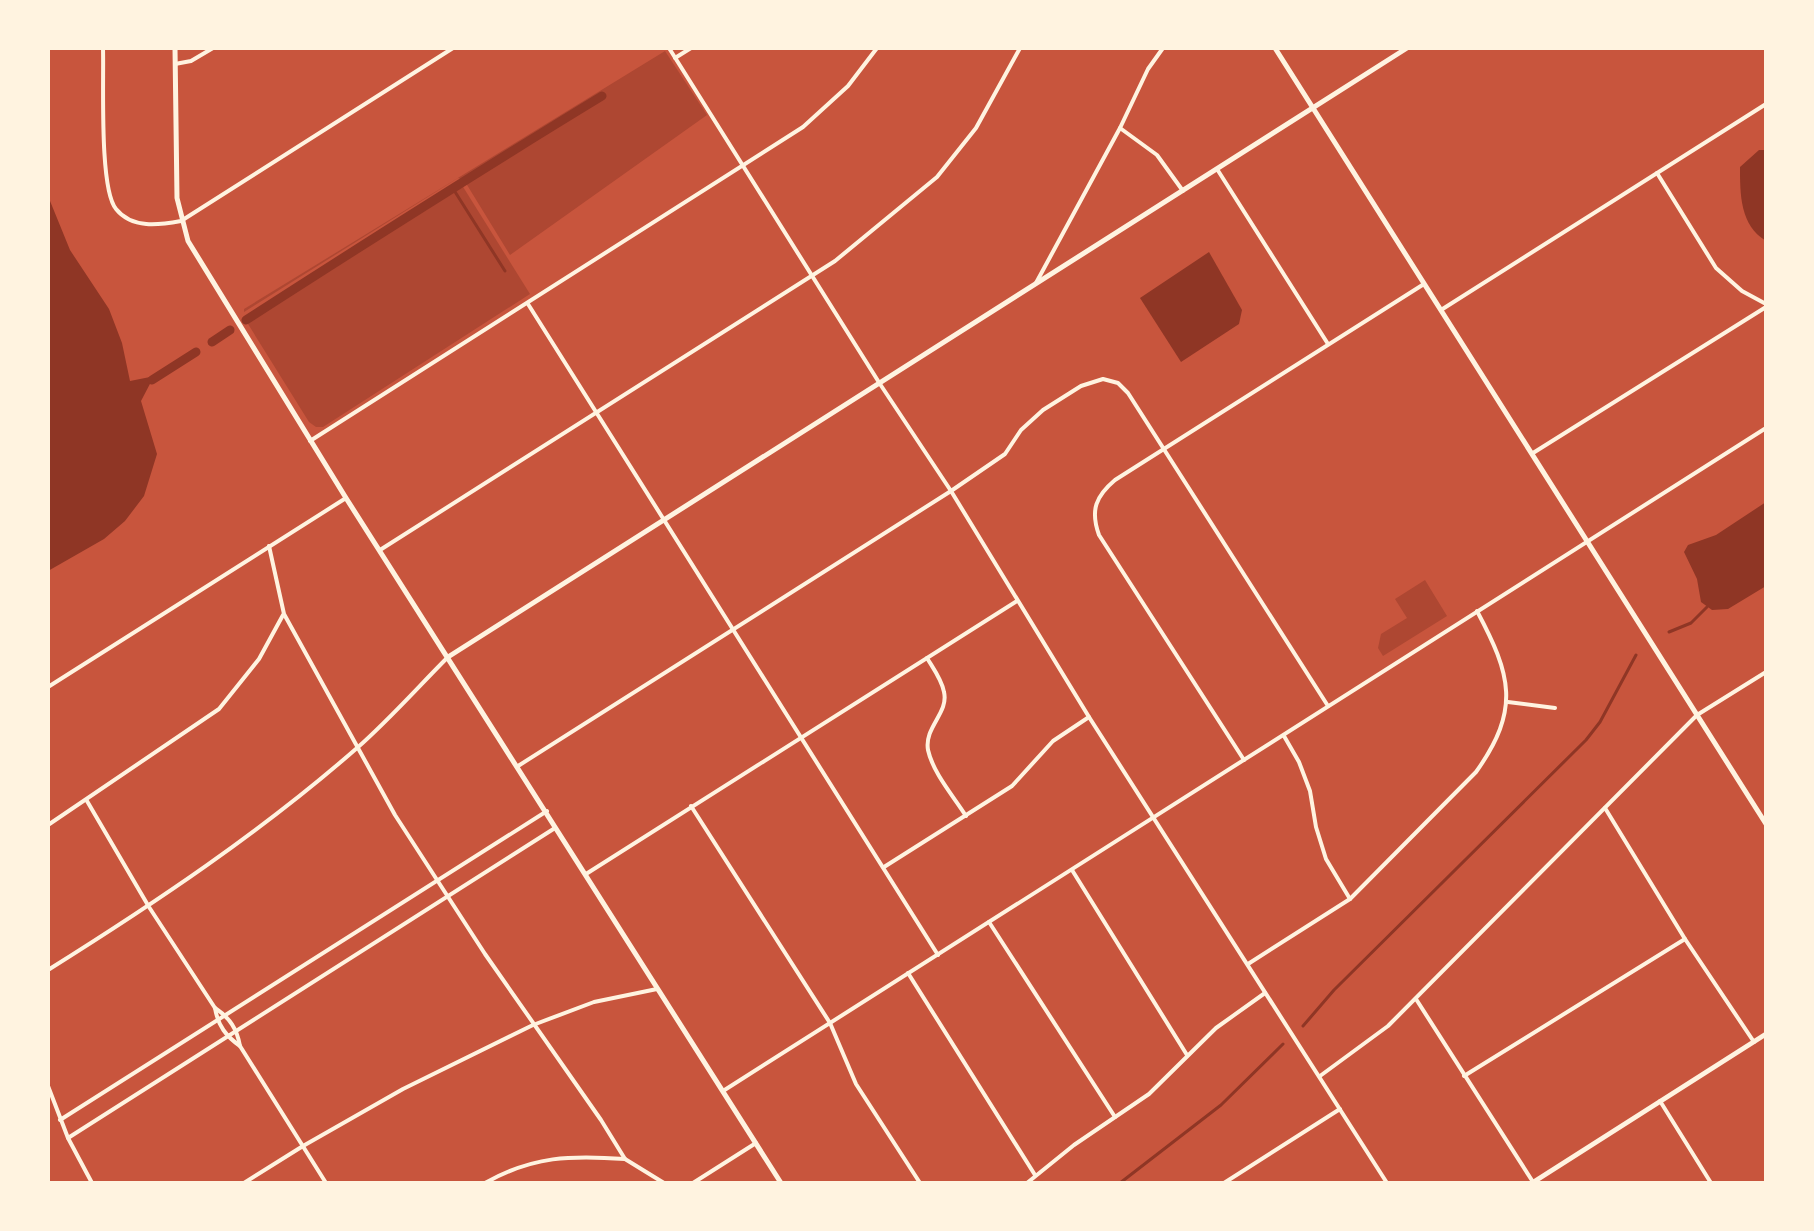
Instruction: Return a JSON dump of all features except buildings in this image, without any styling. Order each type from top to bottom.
[{"type":"street","points":[[103,48],[106,175],[111,201],[117,211],[128,219],[158,226],[181,221],[453,48]]},
{"type":"street","points":[[175,48],[177,198],[181,221],[192,250],[781,1183]]},
{"type":"street","points":[[175,64],[191,61],[213,48]]},
{"type":"street","points":[[669,48],[880,384],[951,491],[1089,717],[1387,1183]]},
{"type":"street","points":[[675,58],[691,48]]},
{"type":"street","points":[[310,441],[803,127],[848,86],[877,48]]},
{"type":"street","points":[[380,550],[835,261],[937,177],[976,128],[1020,48]]},
{"type":"street","points":[[1035,285],[1120,128],[1148,69],[1163,48]]},
{"type":"street","points":[[1275,48],[1766,824]]},
{"type":"street","points":[[48,970],[149,907],[257,828],[358,747],[448,657],[1407,48]]},
{"type":"street","points":[[1441,310],[1766,104]]},
{"type":"street","points":[[1120,128],[1157,155],[1183,191]]},
{"type":"street","points":[[1217,169],[1328,344]]},
{"type":"street","points":[[1533,453],[1766,305],[1742,291],[1716,268],[1657,173]]},
{"type":"street","points":[[1244,760],[1099,535],[1094,515],[1096,501],[1104,489],[1163,448],[1424,283]]},
{"type":"street","points":[[528,304],[938,955]]},
{"type":"street","points":[[518,766],[951,491],[1005,454],[1021,430],[1050,405],[1093,381],[1103,379],[1118,383],[1128,393],[1328,706]]},
{"type":"street","points":[[723,1091],[1766,428]]},
{"type":"street","points":[[48,687],[346,498]]},
{"type":"street","points":[[269,546],[284,614],[395,815],[625,1159],[664,1183]]},
{"type":"street","points":[[586,874],[1017,601]]},
{"type":"street","points":[[1248,964],[1350,899],[1476,772],[1491,751],[1508,702],[1498,651],[1477,611]]},
{"type":"street","points":[[48,825],[219,709],[259,659],[284,614]]},
{"type":"street","points":[[927,658],[945,694],[943,709],[933,723],[928,738],[928,750],[933,764],[966,816]]},
{"type":"street","points":[[1320,1076],[1388,1026],[1697,715],[1766,672]]},
{"type":"street","points":[[1508,702],[1555,708]]},
{"type":"street","points":[[884,867],[1012,786],[1053,741],[1089,717]]},
{"type":"street","points":[[1284,735],[1310,791],[1316,827],[1326,859],[1350,899]]},
{"type":"street","points":[[87,801],[149,907],[215,1008],[217,1020],[228,1038],[240,1046]]},
{"type":"street","points":[[691,806],[830,1023],[856,1084],[920,1183]]},
{"type":"street","points":[[1605,808],[1685,939],[1754,1042]]},
{"type":"street","points":[[60,1120],[547,811]]},
{"type":"street","points":[[68,1138],[557,828]]},
{"type":"street","points":[[1071,870],[1187,1055]]},
{"type":"street","points":[[989,922],[1115,1117]]},
{"type":"street","points":[[1464,1076],[1685,939]]},
{"type":"street","points":[[908,973],[1035,1175]]},
{"type":"street","points":[[244,1183],[403,1089],[533,1025],[594,1002],[657,989]]},
{"type":"street","points":[[1027,1183],[1149,1094],[1216,1028],[1265,993]]},
{"type":"street","points":[[1416,998],[1532,1182],[1766,1035]]},
{"type":"street","points":[[215,1008],[226,1015],[237,1032],[240,1046],[326,1183]]},
{"type":"street","points":[[48,1086],[68,1138],[92,1183]]},
{"type":"street","points":[[1660,1101],[1711,1183]]},
{"type":"street","points":[[1224,1183],[1340,1109]]},
{"type":"street","points":[[693,1183],[756,1143]]},
{"type":"street","points":[[485,1183],[528,1163],[548,1158],[625,1159]]},
{"type":"shaded area","points":[[665,51],[707,115],[510,255],[464,180],[458,178],[244,312],[244,309]]},
{"type":"shaded area","points":[[1759,150],[1766,150],[1766,241],[1746,218],[1740,188],[1740,167]]},
{"type":"shaded area","points":[[460,182],[530,294],[323,427],[316,427],[309,422],[248,324],[247,315]]},
{"type":"shaded area","points":[[48,196],[70,250],[109,309],[122,343],[130,381],[150,377],[152,380],[141,401],[157,454],[144,496],[125,521],[104,539],[48,571]]},
{"type":"shaded area","points":[[1209,252],[1242,310],[1239,324],[1181,362],[1140,298]]},
{"type":"shaded area","points":[[1766,502],[1766,586],[1728,609],[1712,610],[1701,602],[1697,579],[1684,552],[1688,545],[1716,535]]},
{"type":"shaded area","points":[[1425,580],[1447,616],[1383,656],[1378,648],[1381,634],[1407,618],[1395,599]]},
{"type":"waterway","points":[[246,320],[602,96]]},
{"type":"waterway","points":[[452,187],[505,271]]},
{"type":"waterway","points":[[212,342],[230,330]]},
{"type":"waterway","points":[[152,380],[196,352]]},
{"type":"waterway","points":[[1669,632],[1691,623],[1707,607]]},
{"type":"waterway","points":[[1303,1026],[1334,990],[1586,740],[1600,722],[1636,655]]},
{"type":"waterway","points":[[1120,1183],[1221,1105],[1283,1044]]}]
